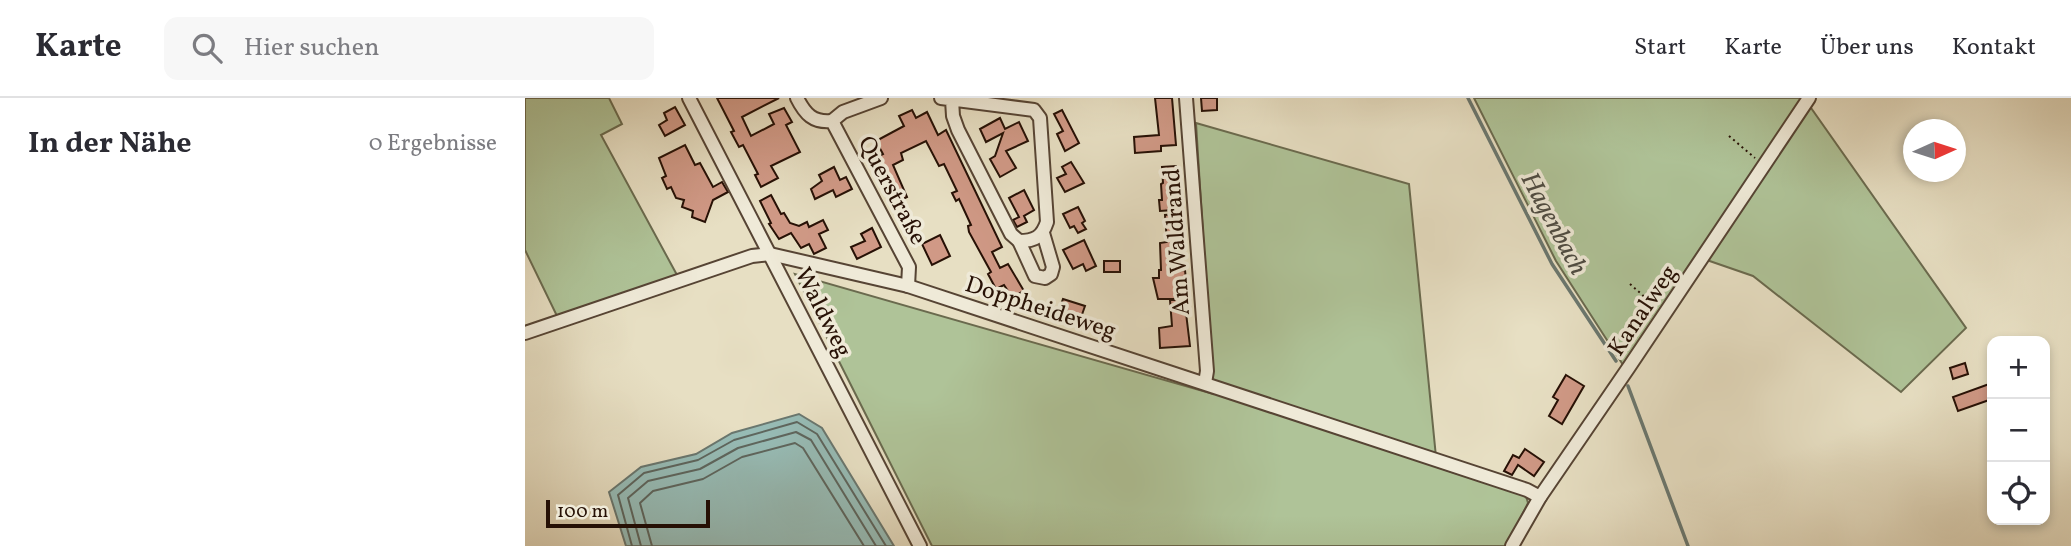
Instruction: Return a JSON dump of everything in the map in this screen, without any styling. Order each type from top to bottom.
[{"type":"street","name":"Waldweg","points":[[689,98],[920,546]]},
{"type":"street","name":"Querstraße","points":[[797,98],[809,117],[818,121],[832,121],[909,267],[908,286]]},
{"type":"street","points":[[832,121],[843,112],[881,98]]},
{"type":"street","name":"Am Waldrand","points":[[1186,98],[1207,371],[1205,383]]},
{"type":"street","name":"Kanalweg","points":[[1512,546],[1540,496],[1809,98]]},
{"type":"street","points":[[1019,241],[1032,241],[1043,233],[1047,222],[1040,118],[1034,110],[946,99],[958,130],[1011,234],[1019,241],[1035,276],[1045,278],[1051,274],[1053,267],[1043,233]]},
{"type":"street","name":"Doppheideweg","points":[[525,333],[753,256],[770,254],[908,286],[1527,489],[1540,496]]},
{"type":"path","points":[[1729,136],[1764,166]]},
{"type":"path","points":[[1630,284],[1664,315]]},
{"type":"green space","points":[[525,98],[609,98],[622,124],[601,135],[677,275],[557,316],[525,250]]},
{"type":"green space","points":[[1474,98],[1804,98],[1966,328],[1901,392],[1753,276],[1698,257],[1625,368],[1556,261]]},
{"type":"green space","points":[[1196,123],[1409,184],[1437,467],[1526,496],[1528,503],[1507,546],[932,546],[795,274],[1213,394]]},
{"type":"water","points":[[799,414],[822,428],[894,546],[626,546],[609,492],[641,467],[696,454],[732,433]]},
{"type":"building","points":[[717,98],[779,98],[742,117],[751,136],[774,124],[769,114],[784,108],[792,122],[786,125],[800,152],[771,166],[778,178],[761,187],[755,175],[758,174],[743,145],[739,147]]},
{"type":"building","points":[[1155,98],[1172,98],[1176,145],[1161,146],[1161,151],[1135,153],[1134,137],[1159,135]]},
{"type":"building","points":[[1201,98],[1217,98],[1217,110],[1202,111]]},
{"type":"building","points":[[675,107],[685,125],[665,136],[659,125],[667,120],[664,113]]},
{"type":"building","points":[[912,110],[916,118],[927,112],[938,135],[946,130],[1002,247],[992,252],[1000,268],[1008,264],[1024,291],[1012,297],[1004,285],[996,289],[988,274],[991,272],[969,232],[968,226],[971,225],[959,199],[956,201],[952,193],[957,191],[944,164],[939,166],[926,141],[901,153],[903,160],[893,165],[907,197],[893,204],[884,185],[888,183],[875,158],[883,154],[876,141],[904,126],[899,116]]},
{"type":"building","points":[[1062,110],[1079,143],[1065,151],[1057,134],[1063,131],[1054,114]]},
{"type":"building","points":[[1000,118],[1005,129],[1019,122],[1028,141],[1006,151],[1016,168],[1000,177],[990,159],[995,156],[1003,133],[986,142],[980,129]]},
{"type":"building","points":[[685,145],[695,165],[700,163],[713,187],[722,182],[728,192],[713,200],[705,222],[692,217],[693,211],[682,207],[684,200],[676,198],[671,187],[667,189],[662,178],[666,176],[659,158]]},
{"type":"building","points":[[1071,162],[1084,183],[1065,192],[1057,178],[1066,174],[1062,167]]},
{"type":"building","points":[[1176,166],[1178,185],[1171,186],[1173,210],[1160,211],[1162,167]]},
{"type":"building","points":[[834,167],[840,180],[846,177],[852,189],[836,197],[833,190],[815,199],[811,189],[822,181],[819,175]]},
{"type":"building","points":[[1024,190],[1034,210],[1024,216],[1027,222],[1017,227],[1013,220],[1019,217],[1009,198]]},
{"type":"building","points":[[771,195],[781,214],[784,213],[790,223],[799,226],[807,222],[809,227],[823,220],[828,230],[819,234],[826,248],[814,254],[809,244],[801,248],[791,233],[779,239],[769,224],[771,223],[760,201]]},
{"type":"building","points":[[1078,207],[1086,229],[1078,233],[1074,226],[1070,228],[1063,214]]},
{"type":"building","points":[[1178,214],[1184,248],[1182,254],[1174,254],[1175,271],[1185,270],[1186,281],[1176,282],[1177,299],[1158,299],[1153,278],[1159,278],[1161,270],[1160,243],[1167,242],[1165,215]]},
{"type":"building","points":[[872,228],[881,247],[857,259],[851,247],[865,241],[861,234]]},
{"type":"building","points":[[940,235],[950,256],[932,265],[922,244]]},
{"type":"building","points":[[1084,240],[1096,266],[1086,271],[1083,264],[1073,269],[1063,250]]},
{"type":"building","points":[[1104,261],[1120,261],[1120,272],[1104,272]]},
{"type":"building","points":[[1063,299],[1085,306],[1078,326],[1063,320],[1067,309],[1060,307]]},
{"type":"building","points":[[1170,300],[1180,300],[1181,313],[1186,313],[1190,346],[1160,348],[1159,328],[1172,326]]},
{"type":"building","points":[[1965,363],[1968,374],[1953,379],[1950,368]]},
{"type":"building","points":[[1566,375],[1584,386],[1562,424],[1549,416],[1558,400],[1553,397]]},
{"type":"building","points":[[1987,385],[1987,401],[1958,411],[1953,397]]},
{"type":"building","points":[[1525,449],[1544,462],[1534,476],[1518,465],[1512,475],[1504,471],[1513,455],[1519,458]]},
{"type":"waterway","name":"Hagenbach","points":[[1468,98],[1552,264],[1616,361]]},
{"type":"waterway","name":"Hagenbach","points":[[1628,386],[1688,546]]}]
